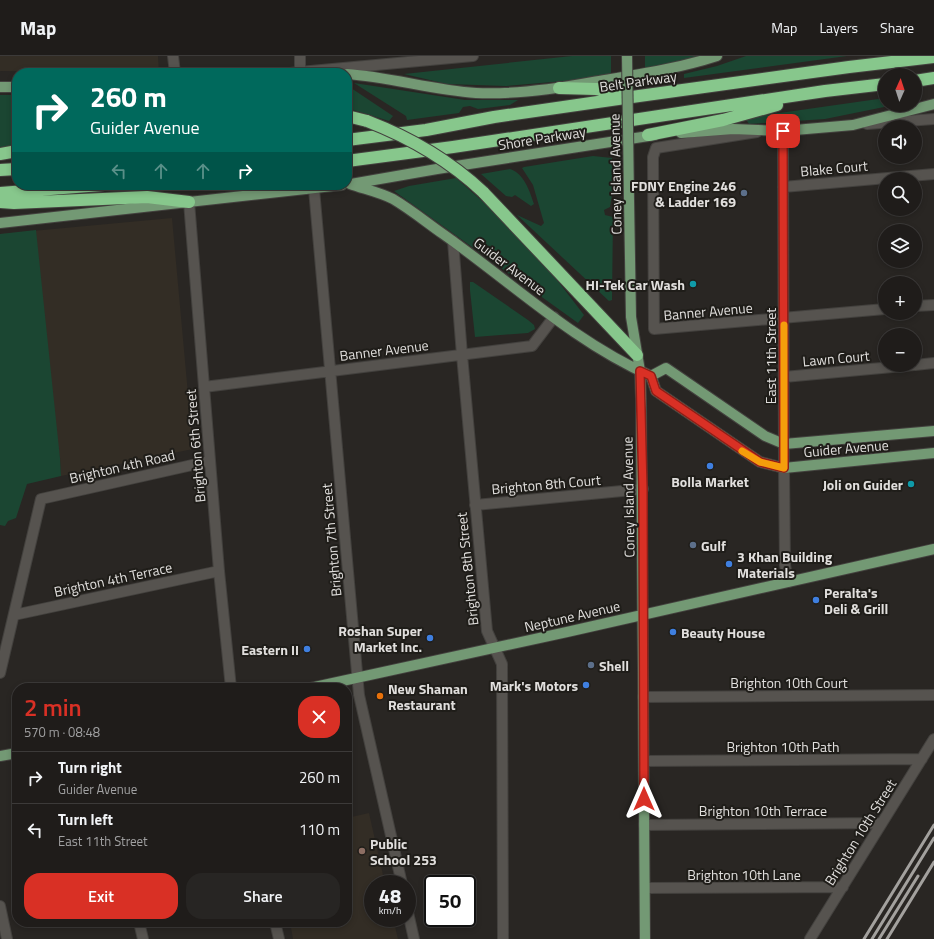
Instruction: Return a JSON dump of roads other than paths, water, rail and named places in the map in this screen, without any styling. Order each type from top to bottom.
[{"type":"highway","name":"Belt Parkway","points":[[352,139],[426,130],[494,117],[639,96],[849,67],[934,57]]},
{"type":"highway","points":[[922,79],[934,78]]},
{"type":"highway","points":[[352,159],[418,152],[826,91],[878,85]]},
{"type":"highway","points":[[559,88],[596,89],[639,96]]},
{"type":"highway","points":[[648,135],[723,120],[826,91]]},
{"type":"highway","points":[[352,117],[394,131],[420,144],[472,181],[637,355]]},
{"type":"highway","points":[[0,154],[12,152]]},
{"type":"highway","points":[[0,170],[12,169]]},
{"type":"highway","points":[[0,193],[38,190]]},
{"type":"highway","points":[[0,202],[14,203],[147,197],[189,202]]},
{"type":"main road","name":"Coney Island Avenue","points":[[627,56],[631,317],[640,371],[643,489],[645,939]]},
{"type":"main road","points":[[352,74],[475,93],[525,91],[559,88],[670,69],[718,56]]},
{"type":"main road","points":[[0,87],[12,87]]},
{"type":"main road","name":"Shore Parkway","points":[[352,183],[648,135],[733,129],[783,131],[853,125],[934,104]]},
{"type":"main road","name":"Guider Avenue","points":[[352,186],[391,198],[454,241],[575,333],[606,352],[651,376],[656,391],[743,452],[760,462],[784,468],[934,453]]},
{"type":"main road","name":"Shore Parkway","points":[[0,223],[304,190]]},
{"type":"main road","name":"Guider Avenue","points":[[651,376],[666,368],[765,436],[784,444],[934,431]]},
{"type":"main road","name":"Neptune Avenue","points":[[334,683],[934,549]]},
{"type":"main road","points":[[0,756],[12,754]]},
{"type":"street","points":[[173,56],[174,68]]},
{"type":"street","points":[[300,56],[300,68]]},
{"type":"street","points":[[338,68],[433,58],[473,56]]},
{"type":"street","name":"Shore Parkway","points":[[853,125],[934,119]]},
{"type":"street","name":"Shore Parkway","points":[[654,329],[653,157],[656,148],[767,131]]},
{"type":"street","name":"East 11th Street","points":[[783,131],[785,566],[788,582]]},
{"type":"street","name":"Blake Court","points":[[783,187],[934,174]]},
{"type":"street","name":"Brighton 7th Street","points":[[314,190],[359,695],[400,875]]},
{"type":"street","name":"Brighton 6th Street","points":[[189,202],[219,571],[230,683]]},
{"type":"street","name":"Brighton 8th Street","points":[[454,241],[462,355],[487,631],[502,664],[503,939]]},
{"type":"street","points":[[922,306],[934,305]]},
{"type":"street","name":"Banner Avenue","points":[[654,329],[878,310]]},
{"type":"street","name":"Banner Avenue","points":[[204,387],[532,346],[554,317]]},
{"type":"street","name":"Lawn Court","points":[[922,364],[934,363]]},
{"type":"street","name":"Lawn Court","points":[[784,377],[878,368]]},
{"type":"street","name":"Brighton 4th Road","points":[[14,615],[41,499],[210,461]]},
{"type":"street","name":"Brighton 8th Court","points":[[475,505],[643,489]]},
{"type":"street","name":"Brighton 4th Terrace","points":[[14,615],[219,571]]},
{"type":"street","points":[[0,673],[14,615]]},
{"type":"street","name":"Brighton 10th Court","points":[[644,697],[934,696]]},
{"type":"street","name":"Brighton 10th Street","points":[[810,939],[934,739]]},
{"type":"street","name":"Brighton 10th Path","points":[[644,761],[922,759]]},
{"type":"street","name":"Brighton 10th Terrace","points":[[644,825],[882,823]]},
{"type":"street","name":"Brighton 10th Lane","points":[[644,888],[843,887]]},
{"type":"street","points":[[0,906],[7,939]]},
{"type":"street","points":[[140,927],[143,939]]},
{"type":"street","points":[[276,927],[279,939]]},
{"type":"street","points":[[411,927],[414,939]]},
{"type":"railway","points":[[864,939],[934,825]]},
{"type":"railway","points":[[872,939],[934,838]]},
{"type":"railway","points":[[887,939],[934,862]]},
{"type":"railway","points":[[879,939],[918,876]]},
{"type":"place","name":"FDNY Engine 246 & Ladder 169","points":[[744,193]]},
{"type":"place","name":"HI-Tek Car Wash","points":[[693,284]]},
{"type":"place","name":"Bolla Market","points":[[710,466]]},
{"type":"place","name":"Joli on Guider","points":[[911,484]]},
{"type":"place","name":"Gulf","points":[[693,545]]},
{"type":"place","name":"3 Khan Building Materials","points":[[729,564]]},
{"type":"place","name":"Peralta's Deli & Grill","points":[[816,600]]},
{"type":"place","name":"Beauty House","points":[[673,632]]},
{"type":"place","name":"Roshan Super Market Inc.","points":[[430,638]]},
{"type":"place","name":"Eastern II","points":[[307,649]]},
{"type":"place","name":"Shell","points":[[591,665]]},
{"type":"place","name":"Mark's Motors","points":[[586,685]]},
{"type":"place","name":"New Shaman Restaurant","points":[[380,696]]},
{"type":"place","name":"Public School 253","points":[[362,851]]}]
